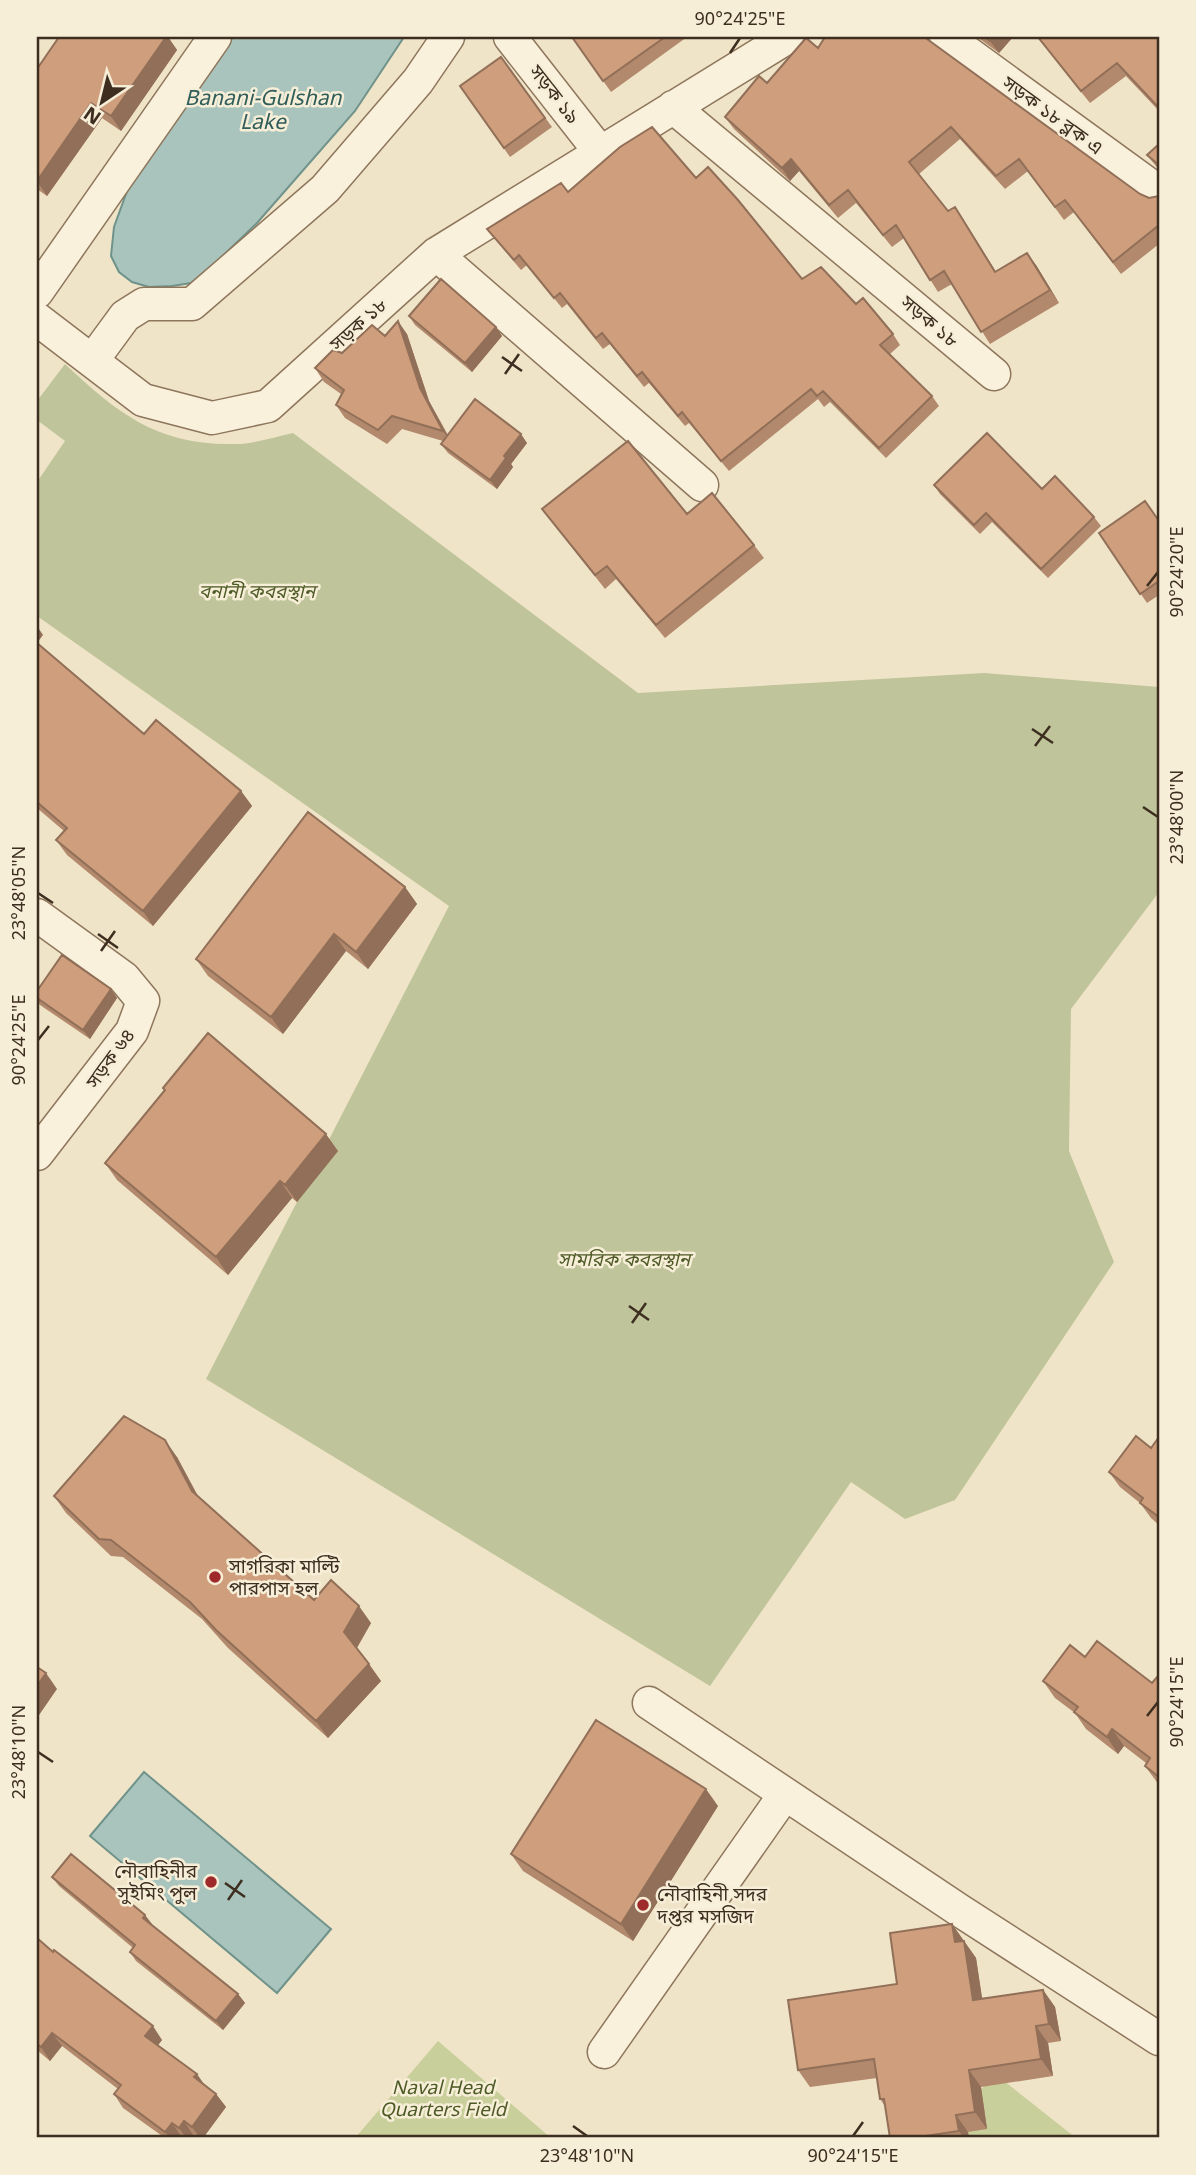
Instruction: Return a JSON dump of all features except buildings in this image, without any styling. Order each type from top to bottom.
[{"type":"street","points":[[37,292],[215,37]]},
{"type":"street","points":[[92,361],[125,316],[144,304],[192,304],[325,189],[418,82],[447,37]]},
{"type":"street","name":"সড়ক ১৯","points":[[510,37],[600,152]]},
{"type":"street","name":"সড়ক ১৮","points":[[37,319],[143,400],[212,418],[268,406],[436,254],[788,37]]},
{"type":"street","name":"সড়ক ১৮ ব্লক এ","points":[[946,37],[1159,192]]},
{"type":"street","name":"সড়ক ১৮","points":[[673,107],[994,374]]},
{"type":"street","points":[[436,254],[702,485]]},
{"type":"street","name":"সড়ক ৬৪","points":[[37,915],[124,978],[143,1001],[132,1031],[37,1154]]},
{"type":"street","points":[[649,1703],[959,1910],[1159,2039]]},
{"type":"street","points":[[604,2052],[785,1794]]},
{"type":"green space","name":"সামরিক কবরস্থান","points":[[65,364],[121,411],[141,423],[183,439],[242,444],[293,433],[638,693],[984,673],[1159,687],[1159,892],[1071,1009],[1069,1151],[1114,1262],[955,1500],[905,1519],[851,1482],[710,1686],[206,1379],[449,906],[37,616],[37,482],[65,441],[37,420],[37,401]]},
{"type":"green space","name":"Naval Head Quarters Field","points":[[438,2041],[551,2138],[355,2138]]},
{"type":"green space","points":[[994,2073],[1076,2138],[943,2138]]},
{"type":"water","name":"Banani-Gulshan Lake","points":[[228,37],[404,37],[355,111],[257,223],[203,275],[191,283],[172,286],[149,287],[132,282],[119,272],[111,256],[114,227],[130,183]]},
{"type":"water","name":"নৌবাহিনীর সুইমিং পুল","points":[[144,1772],[331,1929],[277,1993],[90,1836]]},
{"type":"place","name":"সাগরিকা মাল্টি পারপাস হল","points":[[215,1577]]},
{"type":"place","name":"নৌবাহিনীর সুইমিং পুল","points":[[211,1882]]},
{"type":"place","name":"নৌবাহিনী সদর দপ্তর মসজিদ","points":[[643,1905]]},
{"type":"park label","name":"বনানী কবরস্থান","points":[[257,591]]}]
